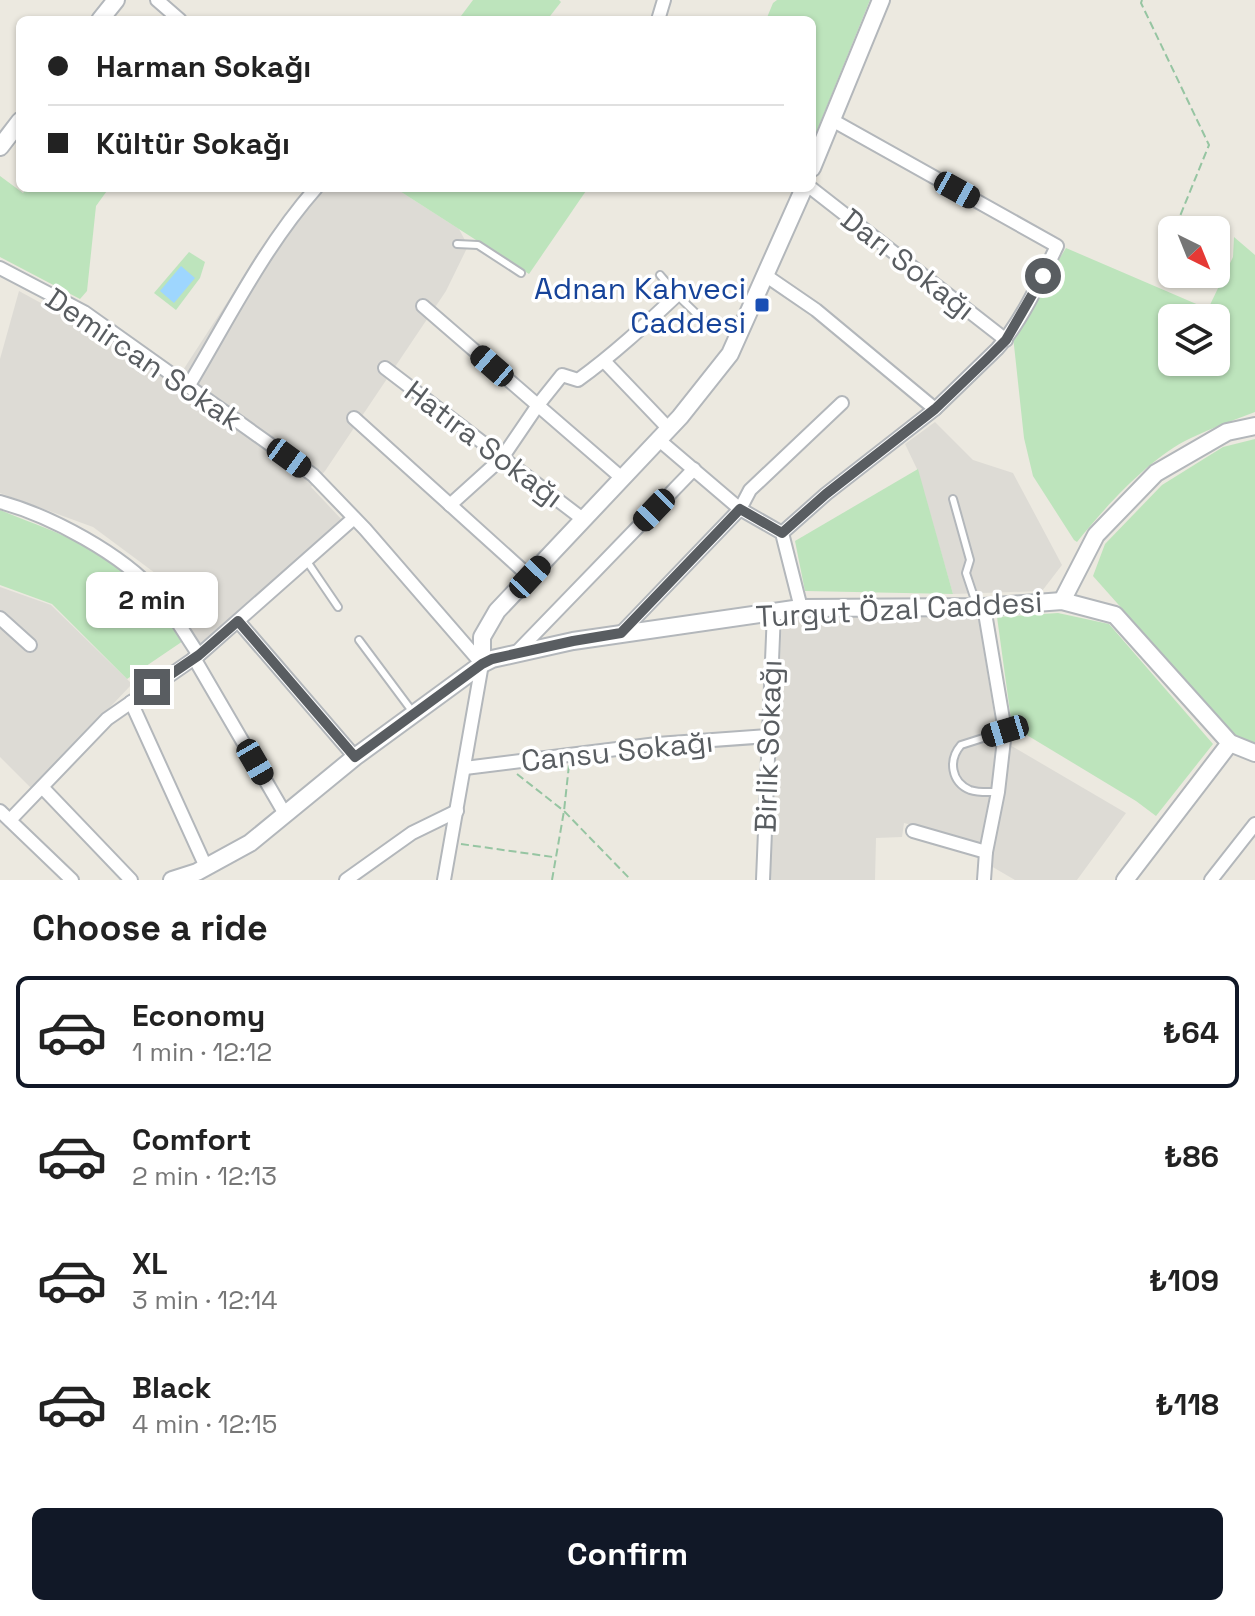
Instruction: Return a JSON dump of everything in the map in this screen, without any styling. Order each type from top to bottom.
[{"type":"street","points":[[103,16],[116,0]]},
{"type":"street","points":[[157,0],[175,16]]},
{"type":"street","points":[[816,158],[881,0]]},
{"type":"street","points":[[782,533],[826,494],[935,409],[1006,340],[1057,246],[832,120]]},
{"type":"street","points":[[0,147],[16,126]]},
{"type":"street","points":[[189,385],[267,251],[290,217],[312,192]]},
{"type":"street","points":[[444,880],[482,664],[482,637],[497,611],[664,434],[730,354],[802,192]]},
{"type":"street","name":"Darı Sokağı","points":[[816,192],[1006,340]]},
{"type":"street","name":"Demircan Sokak","points":[[0,268],[84,312],[313,475],[482,664]]},
{"type":"street","points":[[765,275],[816,310],[935,409]]},
{"type":"street","points":[[450,505],[502,458],[562,375],[578,380],[604,361],[677,295]]},
{"type":"street","points":[[423,306],[623,479]]},
{"type":"street","points":[[604,361],[694,469],[740,509],[782,533],[801,608]]},
{"type":"street","name":"Hatıra Sokağı","points":[[385,368],[584,520]]},
{"type":"street","points":[[621,633],[740,509],[750,490],[842,403]]},
{"type":"street","points":[[354,418],[530,577]]},
{"type":"street","points":[[1062,601],[1096,535],[1156,473],[1227,432],[1255,426]]},
{"type":"street","points":[[514,654],[694,469]]},
{"type":"street","points":[[0,502],[22,508],[99,546],[136,573],[158,595],[285,814]]},
{"type":"street","points":[[72,880],[5,815],[42,787],[107,719],[196,656],[354,518]]},
{"type":"street","name":"Turgut Özal Caddesi","points":[[172,880],[201,873],[250,843],[355,757],[492,659],[621,633],[801,608],[980,607],[1062,601],[1115,615],[1230,743],[1255,753]]},
{"type":"street","points":[[980,607],[1005,731],[984,880]]},
{"type":"street","name":"Birlik Sokağı","points":[[763,880],[774,612]]},
{"type":"street","points":[[0,618],[30,645]]},
{"type":"street","points":[[238,621],[355,757]]},
{"type":"street","points":[[131,702],[201,873]]},
{"type":"street","name":"Cansu Sokağı","points":[[465,768],[657,744],[769,736]]},
{"type":"street","points":[[1125,880],[1230,743]]},
{"type":"street","points":[[42,787],[131,880]]},
{"type":"street","points":[[346,880],[412,833],[457,811]]},
{"type":"street","points":[[1211,880],[1255,824]]},
{"type":"street","points":[[913,831],[986,852]]},
{"type":"lane","points":[[457,244],[478,245],[521,273]]},
{"type":"lane","points":[[660,275],[704,321]]},
{"type":"lane","points":[[953,499],[970,560],[966,573],[980,607]]},
{"type":"lane","points":[[306,560],[338,607]]},
{"type":"lane","points":[[359,640],[415,714]]},
{"type":"lane","points":[[998,792],[978,792],[964,786],[954,773],[953,760],[961,745],[1005,731]]},
{"type":"path","points":[[1142,0],[1209,145],[1180,216]]},
{"type":"path","points":[[552,880],[570,756]]},
{"type":"path","points":[[504,763],[564,811],[631,880]]},
{"type":"path","points":[[452,843],[555,857]]},
{"type":"shaded area","points":[[304,192],[401,192],[459,229],[468,246],[446,291],[325,471],[311,487],[342,520],[202,647],[155,573],[93,527],[0,493],[0,359],[19,291],[114,343],[174,384],[278,224]]},
{"type":"shaded area","points":[[935,422],[973,460],[1013,473],[1062,565],[1042,591],[953,594],[917,469],[905,444]]},
{"type":"shaded area","points":[[0,587],[51,605],[132,684],[32,789],[0,757]]},
{"type":"shaded area","points":[[978,616],[998,738],[1126,813],[1077,880],[1015,880],[991,866],[991,846],[904,823],[902,837],[876,838],[875,880],[770,880],[782,617]]},
{"type":"green space","points":[[473,0],[561,2],[550,16],[461,16]]},
{"type":"green space","points":[[777,0],[870,0],[816,133],[816,16],[768,16]]},
{"type":"green space","points":[[0,176],[16,188],[16,192],[106,192],[96,206],[87,291],[80,299],[0,257]]},
{"type":"green space","points":[[401,192],[585,192],[529,274]]},
{"type":"green space","points":[[1234,237],[1255,255],[1255,412],[1191,438],[1160,457],[1115,498],[1077,542],[1033,476],[1024,438],[1013,336],[1016,328],[1066,248],[1196,304],[1158,304],[1158,376],[1230,376],[1230,304],[1210,304],[1218,288],[1230,288]]},
{"type":"green space","points":[[189,252],[205,262],[200,278],[176,310],[154,293]]},
{"type":"green space","points":[[1255,439],[1255,744],[1237,738],[1093,576],[1105,544],[1162,485],[1223,447]]},
{"type":"green space","points":[[918,469],[953,594],[805,591],[795,541]]},
{"type":"green space","points":[[0,510],[70,538],[118,565],[147,592],[183,641],[127,679],[52,604],[0,585]]},
{"type":"green space","points":[[1058,613],[1109,624],[1213,744],[1156,816],[1012,726],[997,617]]},
{"type":"water","points":[[181,266],[195,278],[174,303],[160,291]]},
{"type":"place","name":"Adnan Kahveci Caddesi","points":[[762,305]]},
{"type":"route","points":[[152,687],[199,655],[238,621],[355,757],[492,659],[621,633],[740,509],[782,533],[869,459],[935,409],[986,360],[1006,340],[1043,276]]}]
